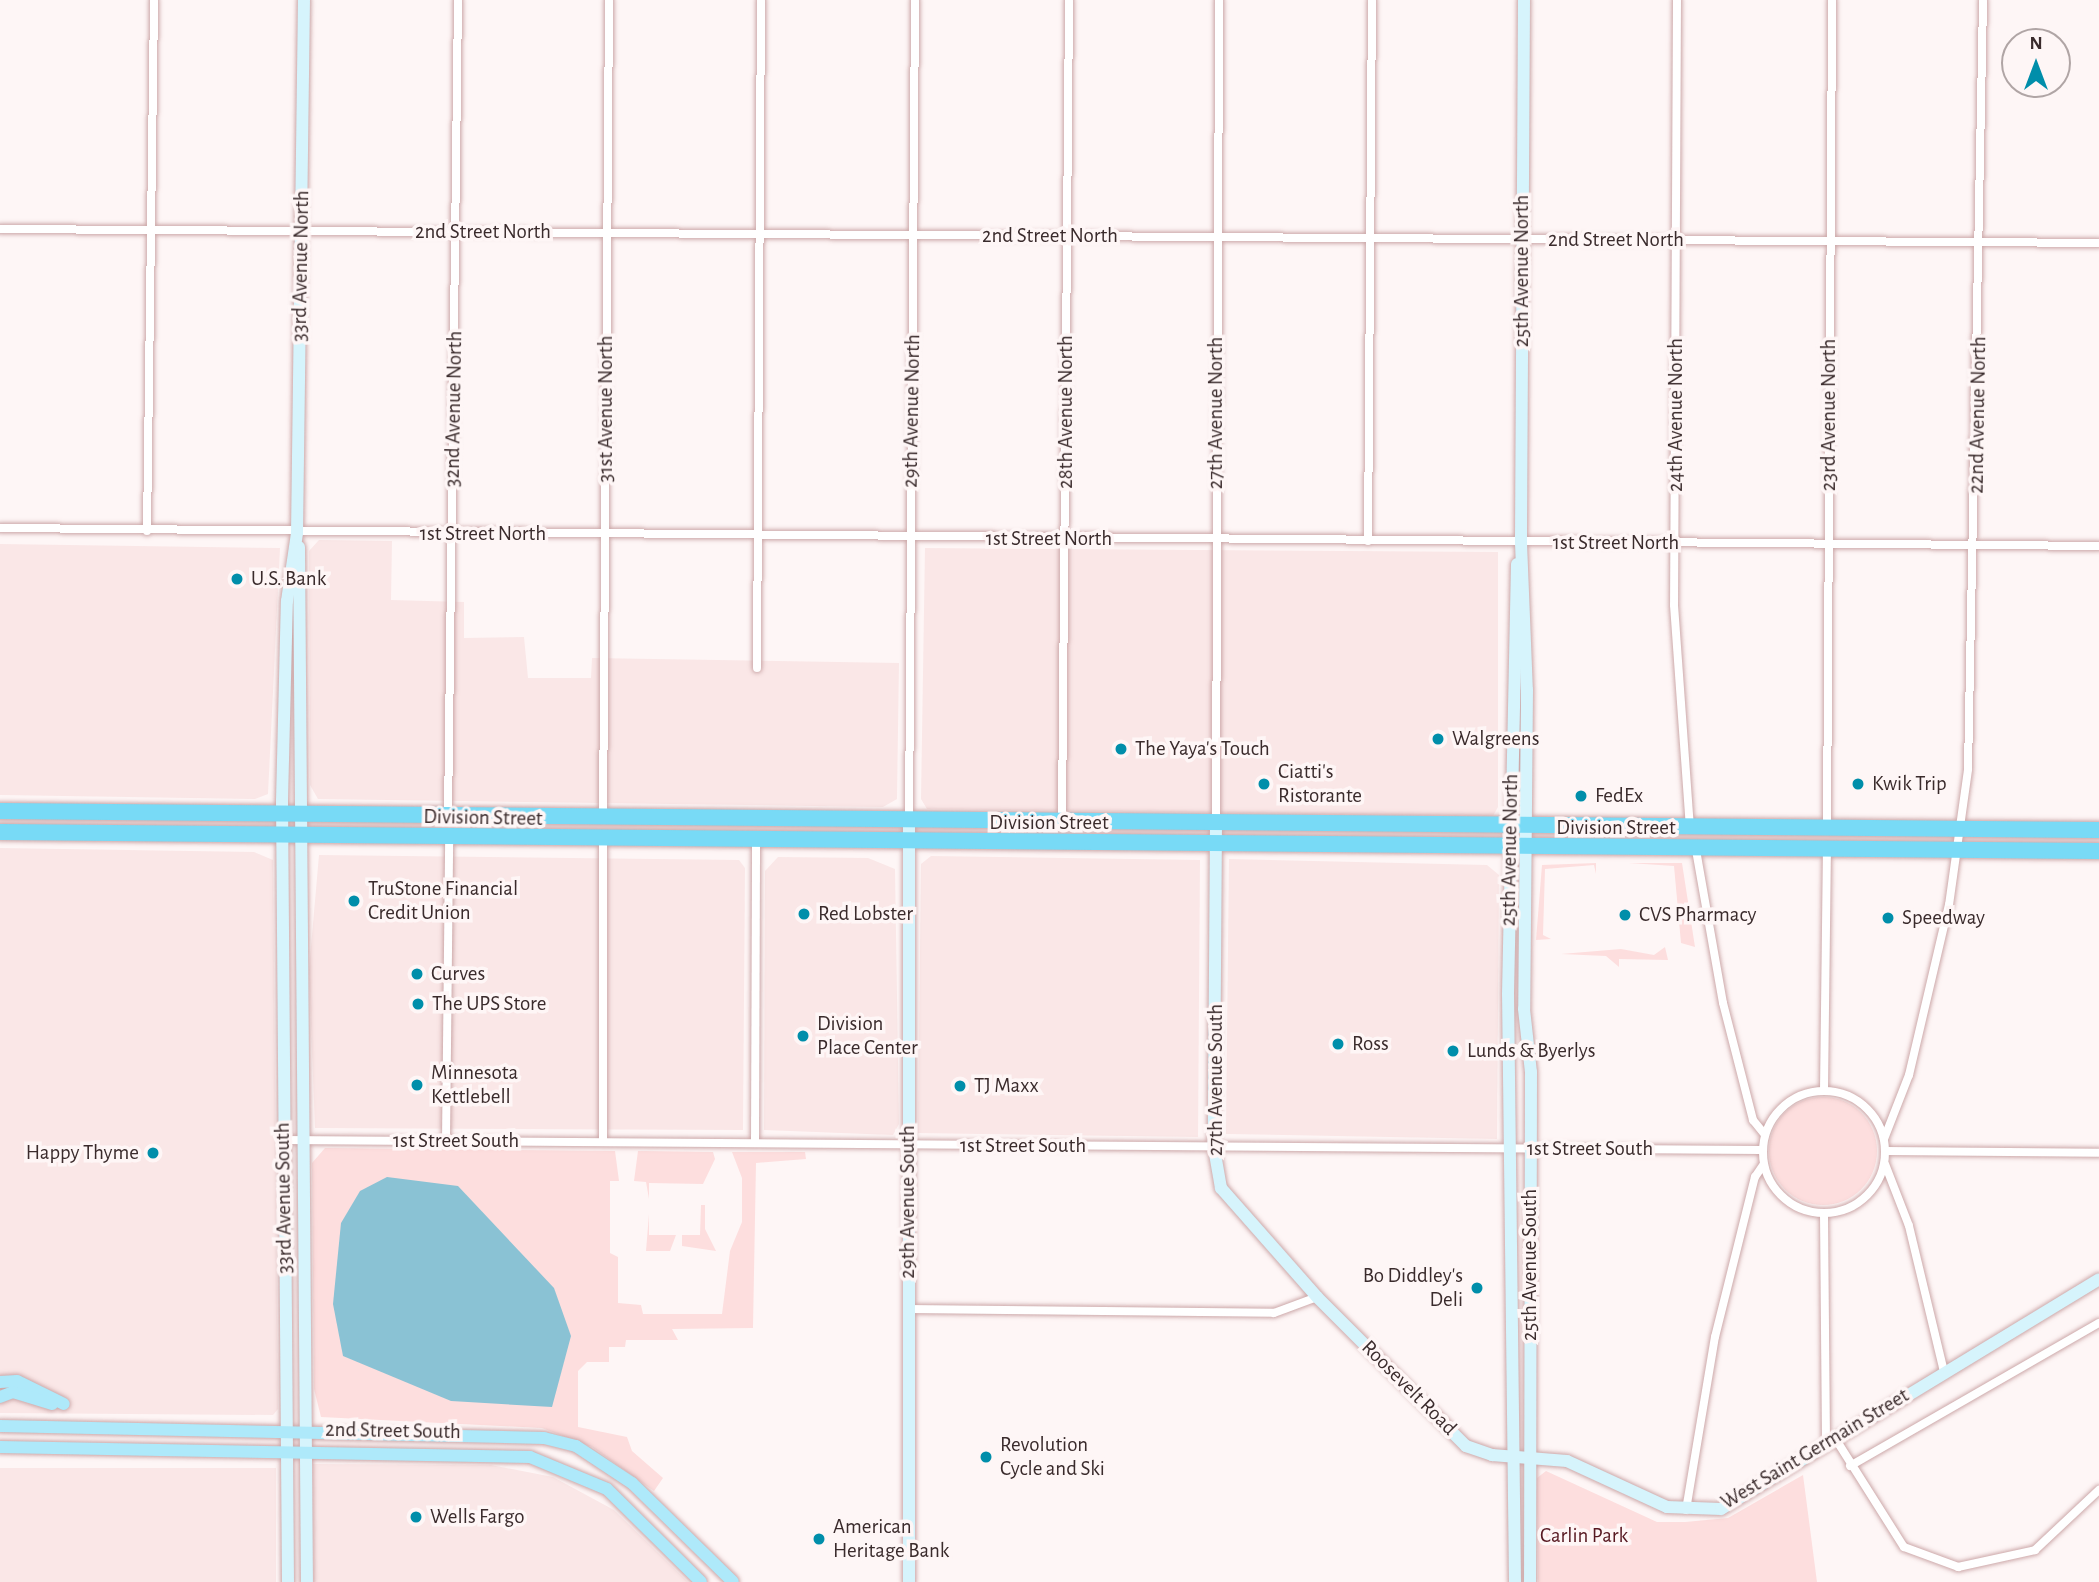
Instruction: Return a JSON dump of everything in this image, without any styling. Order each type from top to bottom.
[{"type":"highway","name":"Division Street","points":[[0,811],[909,823],[2099,830]]},
{"type":"highway","name":"Division Street","points":[[0,832],[756,842],[2099,851]]},
{"type":"main road","points":[[0,1382],[23,1383],[64,1404],[12,1392],[0,1397]]},
{"type":"main road","name":"2nd Street South","points":[[3,1424],[509,1433],[576,1446],[632,1483],[733,1582]]},
{"type":"main road","name":"2nd Street South","points":[[4,1449],[482,1452],[566,1468],[607,1489],[701,1582]]},
{"type":"street","points":[[147,531],[154,0]]},
{"type":"street","name":"33rd Avenue North","points":[[282,815],[287,601],[297,533],[304,0]]},
{"type":"street","name":"32nd Avenue North","points":[[448,818],[458,0]]},
{"type":"street","name":"31st Avenue North","points":[[603,819],[608,0]]},
{"type":"street","points":[[757,668],[761,0]]},
{"type":"street","name":"29th Avenue North","points":[[909,823],[915,0]]},
{"type":"street","name":"28th Avenue North","points":[[1062,824],[1069,0]]},
{"type":"street","name":"27th Avenue North","points":[[1216,825],[1219,0]]},
{"type":"street","points":[[1368,541],[1372,0]]},
{"type":"street","name":"25th Avenue North","points":[[1508,948],[1519,848],[1528,828],[1521,542],[1524,0]]},
{"type":"street","name":"24th Avenue North","points":[[1676,0],[1675,543],[1678,720],[1690,829]]},
{"type":"street","name":"23rd Avenue North","points":[[1827,830],[1832,0]]},
{"type":"street","name":"22nd Avenue North","points":[[1884,1139],[1909,1075],[1962,831],[1976,545],[1982,242],[1983,0]]},
{"type":"street","name":"2nd Street North","points":[[0,229],[2099,243]]},
{"type":"street","name":"1st Street North","points":[[0,528],[297,533],[2099,546]]},
{"type":"street","name":"33rd Avenue North","points":[[297,533],[303,584],[300,815]]},
{"type":"street","name":"25th Avenue North","points":[[1521,542],[1512,602],[1511,827],[1519,848],[1525,948]]},
{"type":"street","name":"33rd Avenue South","points":[[282,815],[288,1582]]},
{"type":"street","name":"33rd Avenue South","points":[[300,815],[307,1582]]},
{"type":"street","name":"29th Avenue South","points":[[909,823],[909,1582]]},
{"type":"street","name":"27th Avenue South","points":[[1216,825],[1214,1148],[1226,1198],[1317,1297]]},
{"type":"street","points":[[446,1141],[449,839]]},
{"type":"street","points":[[603,840],[603,1142]]},
{"type":"street","points":[[754,1143],[756,842]]},
{"type":"street","points":[[1696,850],[1723,1003],[1753,1120],[1765,1135]]},
{"type":"street","points":[[1824,1091],[1827,850]]},
{"type":"street","name":"25th Avenue South","points":[[1508,948],[1514,1149],[1512,1455],[1515,1582]]},
{"type":"street","name":"25th Avenue South","points":[[1525,948],[1530,1149],[1530,1582]]},
{"type":"street","points":[[1885,1164],[1863,1200],[1824,1214],[1785,1200],[1763,1165],[1762,1150],[1765,1135],[1787,1103],[1824,1091],[1863,1104],[1884,1139],[1885,1164],[1905,1214],[1944,1372]]},
{"type":"street","name":"1st Street South","points":[[283,1140],[1762,1150]]},
{"type":"street","points":[[1886,1151],[2099,1153]]},
{"type":"street","points":[[1686,1510],[1715,1337],[1755,1178],[1763,1165]]},
{"type":"street","points":[[1824,1214],[1830,1440],[1850,1465],[1904,1547],[1958,1567],[2035,1550],[2099,1490]]},
{"type":"street","name":"West Saint Germain Street","points":[[1512,1455],[1567,1461],[1649,1501],[1686,1510],[1721,1509],[1830,1440],[2099,1279]]},
{"type":"street","points":[[908,1309],[1274,1313],[1317,1297]]},
{"type":"street","name":"Roosevelt Road","points":[[1317,1297],[1466,1446],[1512,1455]]},
{"type":"street","name":"West Saint Germain Street","points":[[1850,1465],[2099,1323]]},
{"type":"shaded area","points":[[319,540],[392,541],[391,600],[464,602],[464,638],[524,637],[528,678],[591,678],[592,658],[899,663],[897,799],[883,807],[318,799],[310,785],[309,551]]},
{"type":"shaded area","points":[[0,544],[280,548],[268,794],[255,799],[0,795]]},
{"type":"shaded area","points":[[925,548],[1498,552],[1498,807],[1493,816],[927,809],[921,799]]},
{"type":"shaded area","points":[[0,848],[254,852],[273,860],[278,1409],[273,1415],[0,1413]]},
{"type":"shaded area","points":[[319,855],[739,860],[745,868],[743,1130],[315,1128],[309,970]]},
{"type":"shaded area","points":[[931,856],[1200,860],[1198,1137],[918,1133],[921,864]]},
{"type":"shaded area","points":[[778,857],[868,858],[895,869],[899,1124],[893,1135],[764,1130],[765,871]]},
{"type":"shaded area","points":[[1229,859],[1487,865],[1499,875],[1497,1139],[1226,1134]]},
{"type":"shaded area","points":[[313,1464],[491,1465],[553,1477],[614,1510],[688,1582],[314,1582]]},
{"type":"shaded area","points":[[0,1468],[276,1468],[276,1582],[0,1582]]},
{"type":"green space","points":[[1596,863],[1596,874],[1594,865],[1545,869],[1543,935],[1551,939],[1536,940],[1542,865]]},
{"type":"green space","points":[[1629,863],[1682,863],[1695,947],[1681,943],[1674,866]]},
{"type":"green space","points":[[1665,947],[1668,960],[1619,959],[1619,967],[1606,956],[1561,954],[1621,949],[1654,955]]},
{"type":"green space","points":[[1823,1097],[1844,1101],[1861,1113],[1873,1130],[1877,1151],[1873,1172],[1861,1189],[1844,1201],[1823,1205],[1802,1201],[1785,1189],[1773,1172],[1769,1151],[1773,1130],[1785,1113],[1802,1101]]},
{"type":"green space","points":[[325,1148],[615,1151],[619,1181],[610,1181],[610,1253],[618,1257],[618,1303],[641,1305],[643,1314],[722,1314],[730,1251],[742,1222],[742,1178],[732,1152],[805,1152],[806,1159],[756,1163],[753,1328],[672,1329],[678,1340],[626,1340],[625,1347],[609,1347],[609,1362],[587,1362],[578,1371],[578,1427],[627,1437],[632,1451],[663,1478],[654,1491],[592,1447],[542,1428],[321,1417],[314,1389],[312,1163]]},
{"type":"green space","points":[[638,1151],[713,1152],[715,1159],[703,1184],[649,1183],[649,1199],[646,1182],[634,1181]]},
{"type":"green space","points":[[701,1205],[705,1205],[705,1229],[716,1251],[682,1246],[682,1235],[700,1235]]},
{"type":"green space","points":[[649,1214],[649,1235],[676,1235],[670,1251],[646,1251]]},
{"type":"green space","name":"Carlin Park","points":[[1546,1471],[1657,1522],[1728,1518],[1803,1475],[1817,1582],[1538,1582],[1537,1478]]},
{"type":"water","points":[[387,1177],[458,1186],[554,1288],[571,1336],[552,1407],[451,1401],[343,1356],[333,1304],[341,1223],[360,1191]]},
{"type":"place","name":"U.S. Bank","points":[[237,579]]},
{"type":"place","name":"Walgreens","points":[[1438,739]]},
{"type":"place","name":"The Yaya's Touch","points":[[1121,749]]},
{"type":"place","name":"Ciatti's Ristorante","points":[[1264,784]]},
{"type":"place","name":"Kwik Trip","points":[[1858,784]]},
{"type":"place","name":"FedEx","points":[[1581,796]]},
{"type":"place","name":"TruStone Financial Credit Union","points":[[354,901]]},
{"type":"place","name":"Red Lobster","points":[[804,914]]},
{"type":"place","name":"CVS Pharmacy","points":[[1625,915]]},
{"type":"place","name":"Speedway","points":[[1888,918]]},
{"type":"place","name":"Curves","points":[[417,974]]},
{"type":"place","name":"The UPS Store","points":[[418,1004]]},
{"type":"place","name":"Division Place Center","points":[[803,1036]]},
{"type":"place","name":"Ross","points":[[1338,1044]]},
{"type":"place","name":"Lunds & Byerlys","points":[[1453,1051]]},
{"type":"place","name":"Minnesota Kettlebell","points":[[417,1085]]},
{"type":"place","name":"TJ Maxx","points":[[960,1086]]},
{"type":"place","name":"Happy Thyme","points":[[153,1153]]},
{"type":"place","name":"Bo Diddley's Deli","points":[[1477,1288]]},
{"type":"place","name":"Revolution Cycle and Ski","points":[[986,1457]]},
{"type":"place","name":"Wells Fargo","points":[[416,1517]]},
{"type":"place","name":"American Heritage Bank","points":[[819,1539]]}]
